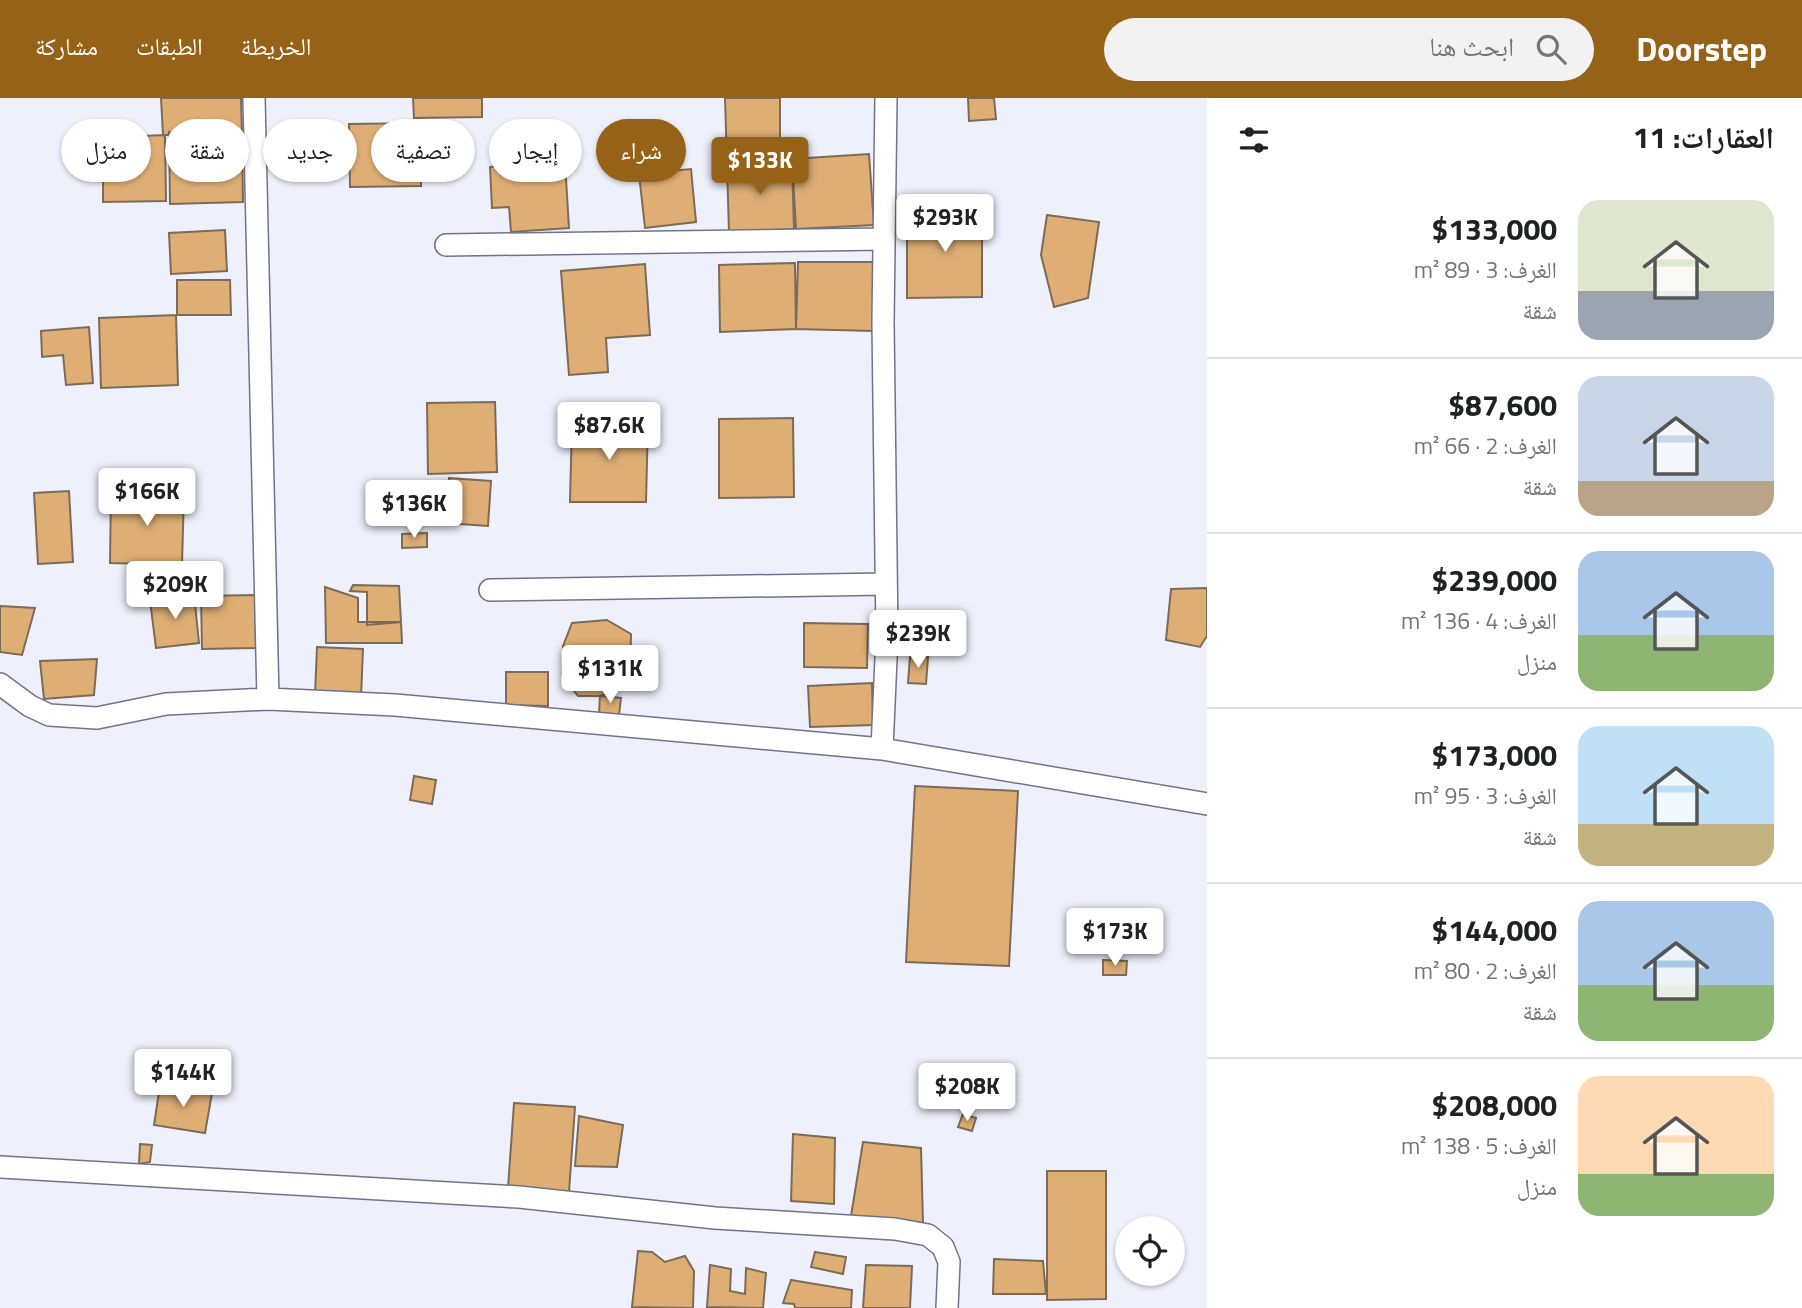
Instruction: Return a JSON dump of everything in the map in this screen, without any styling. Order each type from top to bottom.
[{"type":"street","points":[[254,98],[262,343],[268,699]]},
{"type":"street","points":[[882,750],[886,584],[886,98]]},
{"type":"street","points":[[446,245],[884,239]]},
{"type":"street","points":[[490,590],[886,584]]},
{"type":"street","points":[[0,684],[30,706],[49,715],[97,718],[166,704],[268,699],[395,705],[576,720],[740,739],[882,750],[1207,804]]},
{"type":"street","points":[[0,1167],[519,1197],[715,1218],[894,1229],[928,1235],[943,1247],[948,1262],[947,1308]]},
{"type":"building","points":[[161,98],[241,98],[242,119],[165,119],[163,135]]},
{"type":"building","points":[[413,98],[482,98],[482,117],[414,118]]},
{"type":"building","points":[[725,98],[780,98],[780,163],[727,165]]},
{"type":"building","points":[[968,98],[994,98],[996,119],[969,121]]},
{"type":"building","points":[[357,124],[371,124],[371,182],[421,182],[421,186],[350,187],[350,182],[357,182]]},
{"type":"building","points":[[151,136],[165,137],[166,201],[103,202],[103,182],[151,182]]},
{"type":"building","points":[[869,154],[874,225],[796,229],[792,159]]},
{"type":"building","points":[[792,163],[794,229],[729,232],[727,165]]},
{"type":"building","points":[[686,169],[691,169],[696,222],[645,228],[640,182],[686,182]]},
{"type":"building","points":[[170,182],[243,182],[243,202],[170,204]]},
{"type":"building","points":[[491,182],[566,182],[569,228],[511,232],[509,207],[492,208]]},
{"type":"building","points":[[982,209],[982,297],[907,298],[907,210]]},
{"type":"building","points":[[1047,215],[1099,222],[1088,298],[1054,307],[1041,255]]},
{"type":"building","points":[[225,230],[227,271],[171,274],[169,233]]},
{"type":"building","points":[[798,262],[873,262],[873,331],[796,329]]},
{"type":"building","points":[[795,263],[796,329],[720,332],[719,265]]},
{"type":"building","points":[[645,264],[650,335],[606,338],[608,372],[569,375],[561,271]]},
{"type":"building","points":[[177,280],[230,280],[231,315],[177,315]]},
{"type":"building","points":[[176,315],[178,385],[101,388],[99,318]]},
{"type":"building","points":[[89,327],[93,383],[66,385],[63,355],[42,357],[41,331]]},
{"type":"building","points":[[495,402],[497,472],[428,474],[427,403]]},
{"type":"building","points":[[793,418],[794,497],[719,498],[719,419]]},
{"type":"building","points":[[572,421],[648,422],[646,502],[570,502]]},
{"type":"building","points":[[449,478],[491,481],[488,526],[445,523]]},
{"type":"building","points":[[69,491],[73,562],[38,564],[34,493]]},
{"type":"building","points":[[111,491],[184,492],[182,565],[110,563]]},
{"type":"building","points":[[427,533],[427,547],[402,548],[402,534]]},
{"type":"building","points":[[353,585],[399,586],[401,622],[367,625],[367,592],[350,591]]},
{"type":"building","points":[[325,587],[358,598],[358,622],[401,622],[402,643],[326,643]]},
{"type":"building","points":[[1207,588],[1207,636],[1200,647],[1166,640],[1171,589]]},
{"type":"building","points":[[194,594],[199,643],[156,648],[150,600]]},
{"type":"building","points":[[255,595],[256,648],[202,649],[201,596]]},
{"type":"building","points":[[0,606],[35,608],[22,655],[0,652]]},
{"type":"building","points":[[607,620],[631,634],[630,686],[600,696],[578,696],[562,675],[563,646],[572,623]]},
{"type":"building","points":[[804,623],[868,624],[867,668],[804,667]]},
{"type":"building","points":[[317,647],[363,649],[361,697],[315,695]]},
{"type":"building","points":[[910,657],[928,657],[926,684],[908,683]]},
{"type":"building","points":[[97,659],[94,695],[44,699],[40,661]]},
{"type":"building","points":[[506,672],[548,672],[548,706],[506,705]]},
{"type":"building","points":[[872,683],[873,725],[810,727],[808,686]]},
{"type":"building","points":[[600,696],[621,698],[619,715],[599,713]]},
{"type":"building","points":[[414,776],[436,780],[432,804],[410,800]]},
{"type":"building","points":[[915,786],[1018,791],[1009,966],[906,962]]},
{"type":"building","points":[[1101,934],[1132,935],[1132,947],[1101,946]]},
{"type":"building","points":[[1103,960],[1127,961],[1126,975],[1103,975]]},
{"type":"building","points":[[160,1085],[212,1093],[205,1133],[154,1125]]},
{"type":"building","points":[[514,1103],[575,1107],[569,1192],[508,1188]]},
{"type":"building","points":[[963,1114],[976,1118],[972,1131],[958,1127]]},
{"type":"building","points":[[579,1116],[623,1125],[617,1167],[575,1166]]},
{"type":"building","points":[[793,1134],[835,1138],[834,1204],[791,1201]]},
{"type":"building","points":[[863,1142],[921,1148],[923,1223],[851,1216]]},
{"type":"building","points":[[140,1144],[152,1145],[150,1162],[139,1164]]},
{"type":"building","points":[[1047,1171],[1106,1171],[1106,1299],[1047,1300]]},
{"type":"building","points":[[638,1251],[652,1252],[665,1262],[685,1256],[694,1271],[693,1308],[632,1307]]},
{"type":"building","points":[[815,1252],[846,1257],[843,1274],[811,1267]]},
{"type":"building","points":[[994,1259],[1043,1261],[1046,1294],[993,1294]]},
{"type":"building","points":[[710,1265],[731,1269],[730,1291],[745,1294],[746,1268],[766,1273],[763,1308],[707,1307]]},
{"type":"building","points":[[866,1265],[912,1266],[910,1308],[863,1308]]},
{"type":"building","points":[[791,1280],[852,1290],[851,1308],[795,1308],[794,1304],[783,1303]]}]
